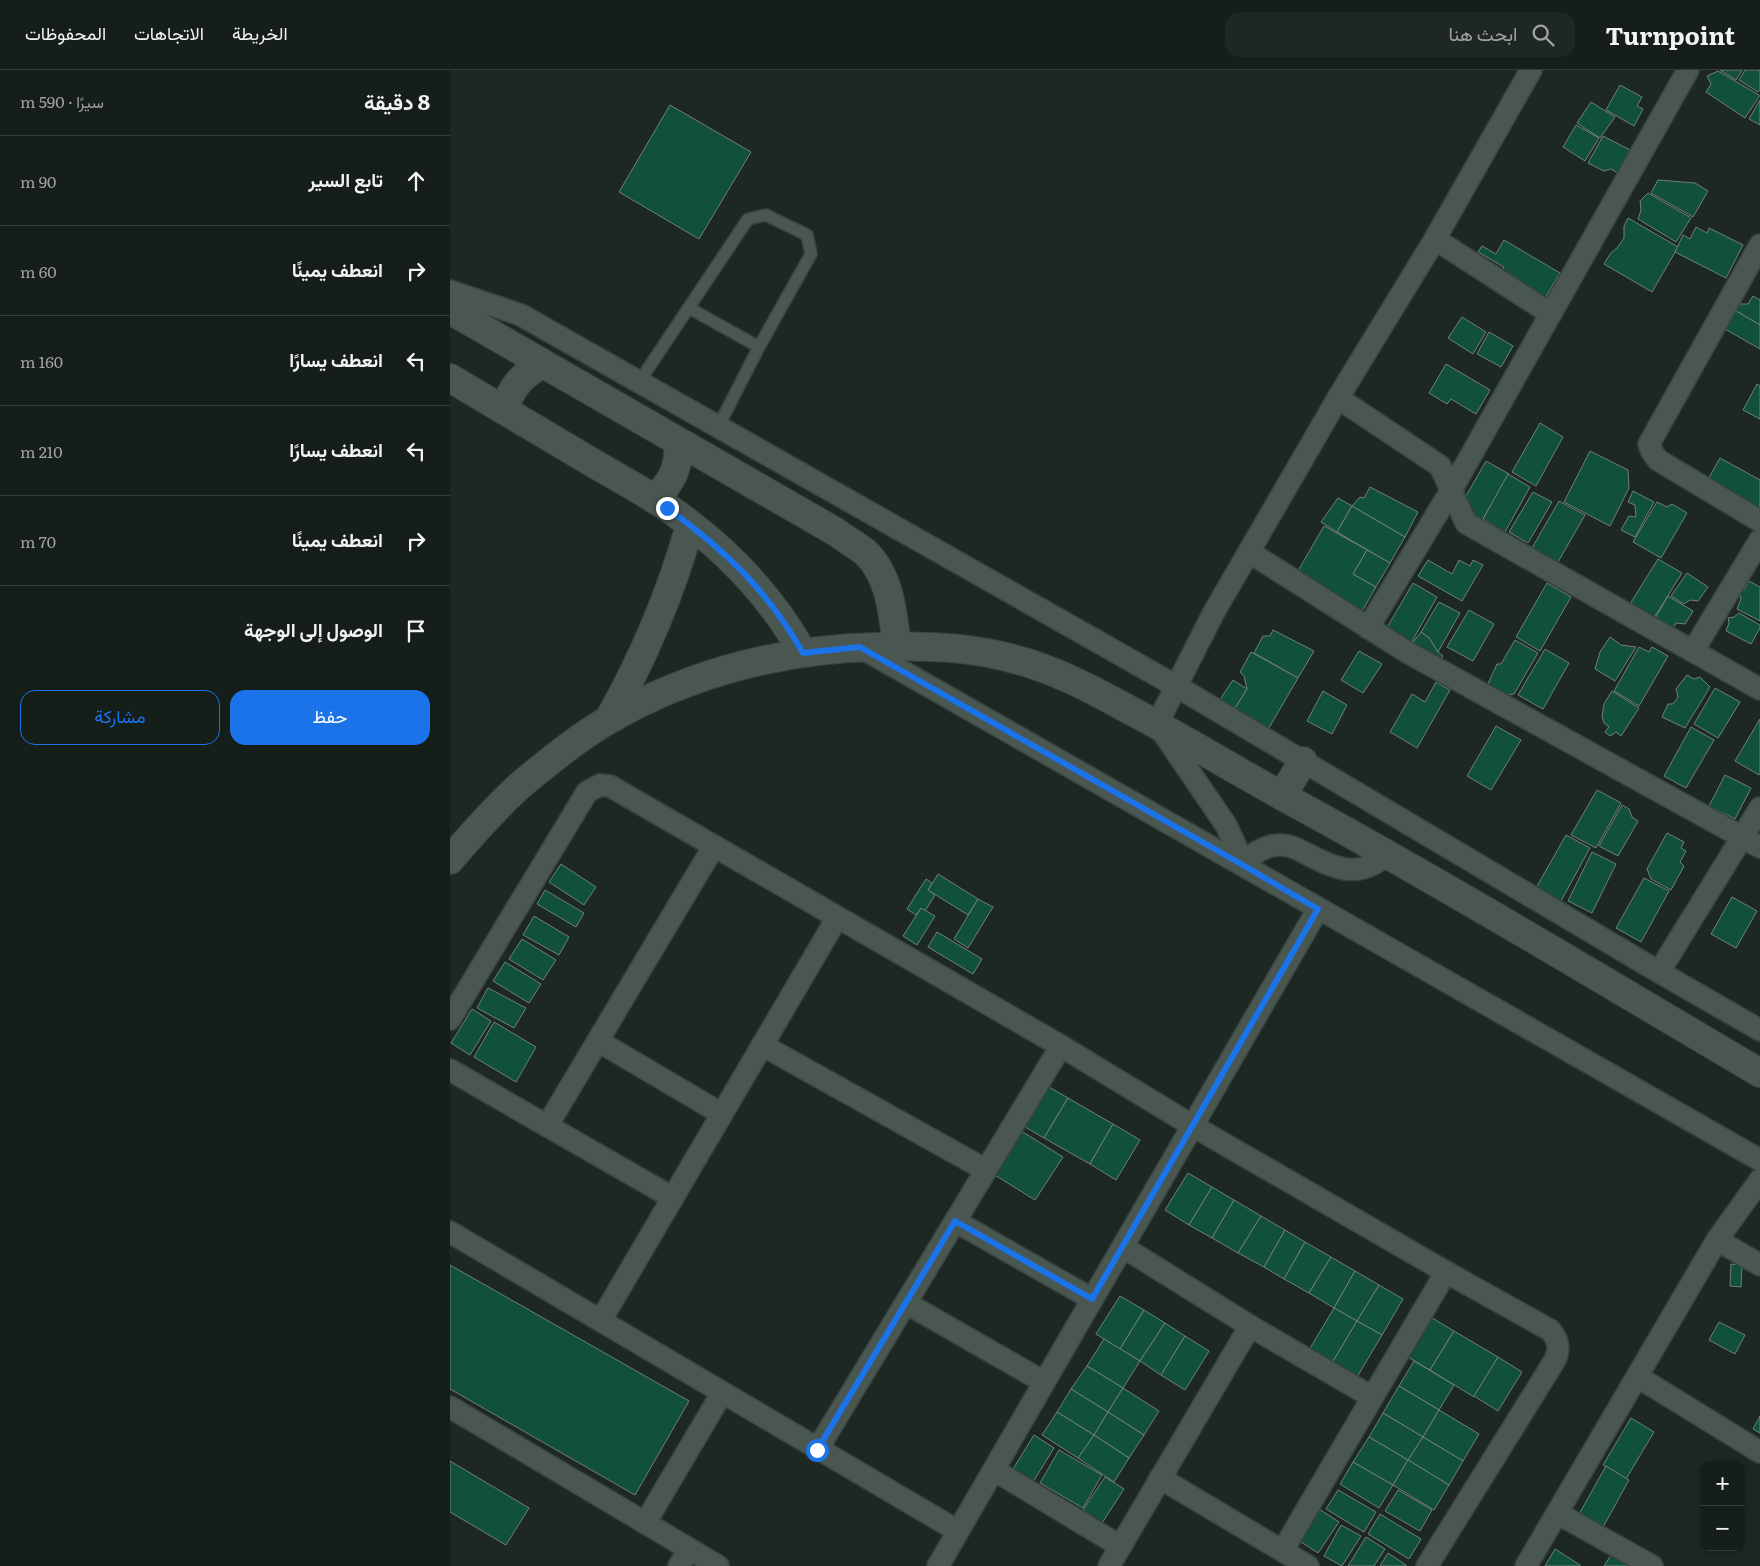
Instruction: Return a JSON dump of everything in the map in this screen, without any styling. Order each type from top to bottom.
[{"type":"main road","points":[[450,310],[836,532],[866,553],[877,567],[884,581],[891,602],[897,646]]},
{"type":"main road","points":[[504,410],[511,392],[522,377],[543,364]]},
{"type":"main road","points":[[450,378],[654,499],[714,543],[763,592],[790,630],[803,653]]},
{"type":"main road","points":[[654,499],[662,492],[674,474],[678,464],[678,442]]},
{"type":"main road","points":[[609,719],[642,657],[670,592],[690,525]]},
{"type":"main road","points":[[450,860],[518,787],[566,749],[609,719],[655,696],[695,679],[732,668],[803,653],[860,647],[945,646],[994,654],[1032,664],[1070,678],[1157,724],[1388,854],[1760,1073]]},
{"type":"main road","points":[[1282,796],[1303,762]]},
{"type":"street","points":[[1241,864],[1237,849],[1226,825],[1157,724],[1214,612],[1338,398],[1435,239],[1531,70]]},
{"type":"street","points":[[1368,628],[1452,489],[1688,70]]},
{"type":"street","points":[[1435,239],[1551,314]]},
{"type":"street","points":[[1760,245],[1650,444],[1652,452],[1658,460],[1760,521]]},
{"type":"street","points":[[450,291],[521,315],[718,426],[1176,686],[1760,1030]]},
{"type":"street","points":[[1338,398],[1440,466],[1466,523],[1760,689]]},
{"type":"street","points":[[1693,650],[1760,540]]},
{"type":"street","points":[[1249,552],[1407,652],[1751,842]]},
{"type":"street","points":[[860,647],[1760,1160]]},
{"type":"street","points":[[450,1019],[586,792],[600,785],[610,786],[1061,1046],[1193,1126],[1550,1330],[1559,1346],[1555,1360],[1427,1566]]},
{"type":"street","points":[[1659,972],[1751,842],[1760,808]]},
{"type":"street","points":[[1241,864],[1257,852],[1283,845],[1343,870],[1372,866],[1388,854]]},
{"type":"street","points":[[547,1126],[714,846]]},
{"type":"street","points":[[938,1566],[1318,909]]},
{"type":"street","points":[[601,1320],[837,918]]},
{"type":"street","points":[[598,1041],[722,1114]]},
{"type":"street","points":[[762,1045],[986,1170]]},
{"type":"street","points":[[817,1450],[1061,1046]]},
{"type":"street","points":[[450,1070],[673,1198]]},
{"type":"street","points":[[1526,1566],[1717,1240],[1760,1180]]},
{"type":"street","points":[[955,1221],[1092,1299]]},
{"type":"street","points":[[450,1232],[817,1450],[958,1531]]},
{"type":"street","points":[[1717,1240],[1760,1265]]},
{"type":"street","points":[[1123,1247],[1250,1326],[1372,1397]]},
{"type":"street","points":[[1283,1550],[1446,1272]]},
{"type":"street","points":[[906,1303],[1044,1382]]},
{"type":"street","points":[[1109,1566],[1250,1326]]},
{"type":"street","points":[[1638,1377],[1760,1452]]},
{"type":"street","points":[[645,1523],[722,1393]]},
{"type":"street","points":[[450,1407],[645,1523],[684,1557],[718,1566]]},
{"type":"street","points":[[994,1470],[1120,1546]]},
{"type":"street","points":[[1160,1478],[1308,1566]]},
{"type":"street","points":[[1557,1513],[1652,1566]]},
{"type":"lane","points":[[640,382],[748,219],[766,215],[807,235],[811,254],[759,347],[718,426]]},
{"type":"lane","points":[[689,308],[759,347]]},
{"type":"building","points":[[1720,70],[1742,70],[1736,80]]},
{"type":"building","points":[[1745,70],[1760,70],[1760,90],[1758,92],[1739,80]]},
{"type":"building","points":[[1718,71],[1759,95],[1745,118],[1706,92],[1711,84],[1707,76]]},
{"type":"building","points":[[1620,85],[1642,97],[1637,106],[1643,109],[1634,126],[1606,110]]},
{"type":"building","points":[[1760,100],[1760,125],[1749,119]]},
{"type":"building","points":[[1591,102],[1615,117],[1600,138],[1577,123]]},
{"type":"building","points":[[670,105],[751,152],[699,239],[619,192]]},
{"type":"building","points":[[1576,125],[1599,138],[1585,161],[1563,147]]},
{"type":"building","points":[[1603,136],[1630,150],[1623,163],[1621,175],[1611,169],[1604,171],[1588,163]]},
{"type":"building","points":[[1658,180],[1695,183],[1708,191],[1693,217],[1651,193]]},
{"type":"building","points":[[1648,193],[1691,218],[1676,242],[1638,219],[1641,210],[1640,201]]},
{"type":"building","points":[[1628,218],[1678,247],[1652,292],[1604,264],[1624,238],[1624,226]]},
{"type":"building","points":[[1696,227],[1707,233],[1709,228],[1743,245],[1726,278],[1675,252],[1683,235],[1690,239]]},
{"type":"building","points":[[1504,240],[1560,273],[1542,303],[1497,277],[1504,267],[1478,252],[1482,246],[1496,254]]},
{"type":"building","points":[[1753,296],[1760,300],[1760,325],[1736,311],[1739,304],[1748,304]]},
{"type":"building","points":[[1736,311],[1760,325],[1760,349],[1725,329]]},
{"type":"building","points":[[1462,317],[1486,332],[1473,354],[1448,338]]},
{"type":"building","points":[[1489,332],[1513,346],[1501,367],[1477,354]]},
{"type":"building","points":[[1446,364],[1490,390],[1476,414],[1451,399],[1447,404],[1429,393]]},
{"type":"building","points":[[1757,384],[1760,386],[1760,419],[1743,410]]},
{"type":"building","points":[[1540,423],[1563,437],[1536,486],[1512,472]]},
{"type":"building","points":[[1590,451],[1628,470],[1629,488],[1610,526],[1564,502]]},
{"type":"building","points":[[1720,458],[1760,480],[1760,505],[1756,511],[1706,483]]},
{"type":"building","points":[[1486,461],[1509,474],[1480,524],[1469,518],[1473,510],[1462,503]]},
{"type":"building","points":[[1508,474],[1530,487],[1505,532],[1483,519]]},
{"type":"building","points":[[1370,487],[1418,512],[1405,537],[1352,506],[1360,497],[1364,498]]},
{"type":"building","points":[[1633,491],[1654,502],[1635,537],[1621,530],[1629,516],[1636,517],[1635,505],[1628,502]]},
{"type":"building","points":[[1533,492],[1552,502],[1528,543],[1509,532]]},
{"type":"building","points":[[1338,498],[1352,506],[1337,532],[1321,522]]},
{"type":"building","points":[[1559,501],[1585,515],[1558,562],[1532,548]]},
{"type":"building","points":[[1657,502],[1667,507],[1672,504],[1687,513],[1661,558],[1633,542]]},
{"type":"building","points":[[1352,506],[1405,537],[1390,563],[1337,532]]},
{"type":"building","points":[[1324,526],[1367,550],[1353,574],[1376,587],[1361,613],[1295,576]]},
{"type":"building","points":[[1367,550],[1390,563],[1376,587],[1353,574]]},
{"type":"building","points":[[1658,559],[1682,573],[1654,618],[1630,604]]},
{"type":"building","points":[[1428,560],[1452,574],[1459,560],[1470,566],[1473,560],[1483,565],[1462,601],[1418,576]]},
{"type":"building","points":[[1687,573],[1708,587],[1698,601],[1690,600],[1684,604],[1671,596]]},
{"type":"building","points":[[1749,581],[1760,587],[1760,621],[1737,609],[1741,599],[1739,591],[1744,590]]},
{"type":"building","points":[[1413,583],[1437,597],[1410,645],[1385,631]]},
{"type":"building","points":[[1547,583],[1571,597],[1540,651],[1516,637]]},
{"type":"building","points":[[1668,596],[1693,611],[1685,624],[1676,623],[1671,633],[1653,622]]},
{"type":"building","points":[[1439,602],[1460,613],[1438,652],[1429,638],[1421,632]]},
{"type":"building","points":[[1469,610],[1494,624],[1473,661],[1447,647]]},
{"type":"building","points":[[1739,613],[1760,625],[1751,644],[1726,631],[1729,623],[1728,618],[1734,617]]},
{"type":"building","points":[[1273,630],[1314,651],[1298,678],[1254,653],[1263,636],[1270,636]]},
{"type":"building","points":[[1421,632],[1429,638],[1443,656],[1434,666],[1409,647]]},
{"type":"building","points":[[1610,637],[1621,645],[1636,647],[1615,681],[1595,669],[1600,652]]},
{"type":"building","points":[[1515,640],[1538,653],[1514,694],[1505,695],[1487,686],[1497,664],[1501,664]]},
{"type":"building","points":[[1639,647],[1649,652],[1652,647],[1668,656],[1639,706],[1614,691]]},
{"type":"building","points":[[1545,649],[1569,663],[1543,709],[1518,695]]},
{"type":"building","points":[[1359,651],[1382,664],[1363,693],[1341,680]]},
{"type":"building","points":[[1251,652],[1298,678],[1266,733],[1232,713],[1247,689],[1244,676],[1240,672]]},
{"type":"building","points":[[1687,675],[1694,679],[1700,677],[1710,687],[1685,728],[1662,717],[1668,704],[1673,704],[1678,697],[1676,689]]},
{"type":"building","points":[[1233,680],[1247,689],[1232,713],[1217,704]]},
{"type":"building","points":[[1436,682],[1450,690],[1417,748],[1390,732],[1412,694],[1425,702]]},
{"type":"building","points":[[1715,688],[1740,702],[1718,738],[1694,724]]},
{"type":"building","points":[[1323,691],[1347,705],[1332,734],[1307,721]]},
{"type":"building","points":[[1612,691],[1639,708],[1621,736],[1616,732],[1610,736],[1605,732],[1609,727],[1604,723],[1602,716],[1604,704]]},
{"type":"building","points":[[1760,719],[1760,773],[1759,775],[1735,761]]},
{"type":"building","points":[[1496,726],[1521,740],[1491,790],[1467,776]]},
{"type":"building","points":[[1691,727],[1714,740],[1686,788],[1664,776]]},
{"type":"building","points":[[1725,775],[1751,788],[1735,819],[1709,806]]},
{"type":"building","points":[[1597,790],[1621,803],[1596,848],[1571,835]]},
{"type":"building","points":[[1622,805],[1629,809],[1632,817],[1638,821],[1618,856],[1599,846]]},
{"type":"building","points":[[1667,833],[1684,842],[1681,848],[1686,851],[1680,862],[1684,866],[1671,890],[1651,879],[1647,869]]},
{"type":"building","points":[[1566,835],[1590,848],[1561,901],[1536,888]]},
{"type":"building","points":[[1592,852],[1616,864],[1592,913],[1568,901]]},
{"type":"building","points":[[561,864],[596,887],[584,905],[549,882]]},
{"type":"building","points":[[938,874],[978,899],[968,915],[928,890]]},
{"type":"building","points":[[1644,878],[1669,891],[1641,942],[1616,928]]},
{"type":"building","points":[[926,879],[932,883],[928,890],[935,895],[925,911],[921,908],[916,915],[907,909]]},
{"type":"building","points":[[545,890],[584,913],[576,927],[537,904]]},
{"type":"building","points":[[1732,897],[1757,911],[1736,948],[1711,934]]},
{"type":"building","points":[[978,899],[993,907],[968,948],[954,939]]},
{"type":"building","points":[[921,908],[935,916],[917,945],[903,936]]},
{"type":"building","points":[[534,916],[569,937],[559,955],[523,935]]},
{"type":"building","points":[[937,932],[982,959],[973,974],[928,947]]},
{"type":"building","points":[[522,939],[556,960],[543,980],[509,959]]},
{"type":"building","points":[[505,962],[541,984],[529,1003],[493,981]]},
{"type":"building","points":[[488,988],[526,1008],[514,1028],[477,1008]]},
{"type":"building","points":[[472,1009],[491,1021],[470,1055],[451,1043]]},
{"type":"building","points":[[494,1022],[536,1047],[516,1082],[474,1057]]},
{"type":"building","points":[[1044,1084],[1068,1098],[1044,1138],[1020,1124]]},
{"type":"building","points":[[1068,1098],[1113,1124],[1090,1164],[1044,1138]]},
{"type":"building","points":[[1113,1124],[1140,1140],[1116,1180],[1090,1164]]},
{"type":"building","points":[[1018,1129],[1063,1157],[1035,1200],[990,1172]]},
{"type":"building","points":[[1188,1173],[1212,1187],[1189,1225],[1165,1210]]},
{"type":"building","points":[[1212,1187],[1234,1200],[1212,1238],[1189,1225]]},
{"type":"building","points":[[1234,1200],[1261,1216],[1238,1253],[1212,1238]]},
{"type":"building","points":[[1261,1216],[1285,1230],[1264,1267],[1238,1253]]},
{"type":"building","points":[[1285,1230],[1305,1242],[1284,1279],[1264,1267]]},
{"type":"building","points":[[1305,1242],[1331,1257],[1309,1293],[1284,1279]]},
{"type":"building","points":[[1331,1257],[1355,1271],[1334,1308],[1309,1293]]},
{"type":"building","points":[[1731,1264],[1742,1265],[1741,1287],[1730,1286]]},
{"type":"building","points":[[450,1265],[689,1401],[635,1495],[450,1389]]},
{"type":"building","points":[[1355,1271],[1379,1285],[1357,1321],[1334,1308]]},
{"type":"building","points":[[1379,1285],[1403,1299],[1382,1335],[1357,1321]]},
{"type":"building","points":[[1120,1296],[1144,1310],[1120,1349],[1096,1334]]},
{"type":"building","points":[[1334,1308],[1357,1321],[1332,1363],[1309,1350]]},
{"type":"building","points":[[1144,1310],[1165,1323],[1140,1361],[1120,1349]]},
{"type":"building","points":[[1432,1318],[1454,1331],[1430,1370],[1408,1357]]},
{"type":"building","points":[[1357,1321],[1382,1335],[1357,1377],[1332,1363]]},
{"type":"building","points":[[1719,1322],[1745,1335],[1735,1354],[1709,1340]]},
{"type":"building","points":[[1165,1323],[1185,1336],[1161,1375],[1140,1361]]},
{"type":"building","points":[[1454,1331],[1498,1357],[1474,1397],[1430,1370]]},
{"type":"building","points":[[1185,1336],[1209,1351],[1185,1390],[1161,1375]]},
{"type":"building","points":[[1104,1339],[1140,1361],[1123,1388],[1087,1366]]},
{"type":"building","points":[[1498,1357],[1522,1372],[1498,1411],[1474,1396]]},
{"type":"building","points":[[1414,1361],[1454,1385],[1439,1410],[1399,1386]]},
{"type":"building","points":[[1087,1366],[1123,1388],[1108,1412],[1071,1389]]},
{"type":"building","points":[[1399,1386],[1439,1410],[1423,1437],[1383,1413]]},
{"type":"building","points":[[1123,1388],[1159,1411],[1144,1435],[1108,1412]]},
{"type":"building","points":[[1071,1389],[1108,1412],[1094,1435],[1057,1412]]},
{"type":"building","points":[[1439,1410],[1479,1434],[1463,1461],[1423,1437]]},
{"type":"building","points":[[1057,1412],[1094,1435],[1078,1458],[1042,1435]]},
{"type":"building","points":[[1108,1412],[1144,1435],[1129,1458],[1094,1435]]},
{"type":"building","points":[[1383,1413],[1423,1437],[1408,1460],[1369,1437]]},
{"type":"building","points":[[1760,1416],[1760,1433],[1753,1429]]},
{"type":"building","points":[[1631,1418],[1654,1432],[1626,1479],[1603,1465]]},
{"type":"building","points":[[1034,1435],[1054,1448],[1033,1482],[1013,1469]]},
{"type":"building","points":[[1094,1435],[1129,1458],[1114,1482],[1078,1458]]},
{"type":"building","points":[[1369,1437],[1408,1460],[1393,1485],[1353,1462]]},
{"type":"building","points":[[1423,1437],[1463,1461],[1449,1485],[1408,1460]]},
{"type":"building","points":[[1059,1450],[1102,1475],[1083,1508],[1040,1483]]},
{"type":"building","points":[[1408,1460],[1449,1485],[1434,1510],[1393,1485]]},
{"type":"building","points":[[450,1461],[529,1508],[506,1545],[450,1512]]},
{"type":"building","points":[[1353,1462],[1393,1485],[1379,1508],[1340,1484]]},
{"type":"building","points":[[1606,1466],[1629,1480],[1602,1529],[1578,1516]]},
{"type":"building","points":[[1105,1477],[1124,1489],[1102,1523],[1083,1510]]},
{"type":"building","points":[[1338,1490],[1376,1512],[1364,1532],[1326,1509]]},
{"type":"building","points":[[1398,1490],[1432,1510],[1420,1531],[1385,1511]]},
{"type":"building","points":[[1319,1509],[1339,1522],[1318,1553],[1298,1540]]},
{"type":"building","points":[[1380,1514],[1421,1539],[1409,1559],[1368,1534]]},
{"type":"building","points":[[1341,1525],[1361,1536],[1342,1566],[1324,1556]]},
{"type":"building","points":[[1366,1537],[1385,1549],[1374,1566],[1348,1566]]},
{"type":"building","points":[[1555,1549],[1580,1565],[1580,1566],[1545,1566]]},
{"type":"building","points":[[1388,1553],[1406,1565],[1406,1566],[1380,1566]]},
{"type":"building","points":[[1611,1555],[1630,1566],[1604,1566]]},
{"type":"route","points":[[667,508],[714,543],[763,592],[778,611],[803,653],[860,647],[1318,909],[1092,1299],[955,1221],[817,1450]]}]
